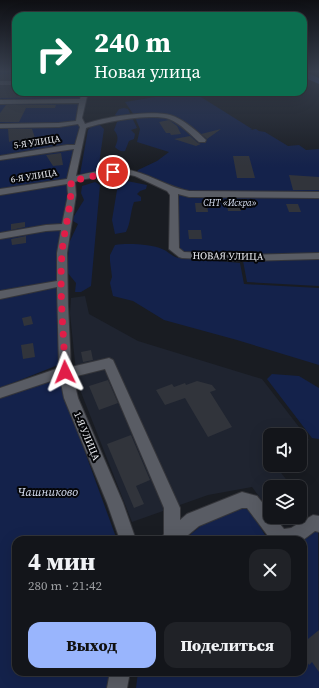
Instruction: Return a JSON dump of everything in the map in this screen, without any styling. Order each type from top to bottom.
[{"type":"street","name":"1-Я УЛИЦА","points":[[83,103],[79,118],[81,125],[78,147],[71,181],[72,195],[62,253],[65,372],[71,398],[116,503],[127,536]]},
{"type":"street","points":[[155,108],[163,116]]},
{"type":"street","points":[[0,126],[81,125],[127,118],[163,116],[170,117],[202,140]]},
{"type":"street","name":"5-Я УЛИЦА","points":[[0,158],[67,147],[78,147]]},
{"type":"street","points":[[71,181],[78,178],[121,171],[131,173],[171,190],[188,194],[319,194]]},
{"type":"street","name":"6-Я УЛИЦА","points":[[0,192],[71,181]]},
{"type":"street","name":"НОВАЯ УЛИЦА","points":[[171,190],[174,195],[174,249],[182,255],[246,258],[319,256]]},
{"type":"street","points":[[0,236],[46,228],[66,227]]},
{"type":"street","points":[[0,295],[62,283]]},
{"type":"street","points":[[0,393],[51,375],[65,372],[76,372],[109,363],[172,508],[171,536]]},
{"type":"street","points":[[174,536],[193,520],[242,500],[251,501],[280,536]]},
{"type":"street","points":[[293,536],[313,523],[319,524]]},
{"type":"street","points":[[117,688],[119,676]]},
{"type":"shaded area","points":[[85,296],[89,314],[138,341],[262,379],[300,428],[263,428],[263,472],[280,472],[287,480],[263,480],[263,502],[252,487],[208,495],[132,522],[77,382],[70,313],[71,298]]},
{"type":"green space","points":[[0,103],[80,103],[76,120],[80,126],[69,184],[56,287],[63,363],[0,388]]},
{"type":"green space","name":"СНТ «Искра»","points":[[126,103],[211,103],[252,129],[250,130],[256,129],[265,132],[288,146],[299,145],[306,150],[319,149],[319,286],[247,282],[243,261],[198,259],[240,263],[244,284],[319,288],[319,365],[164,320],[133,301],[113,296],[110,283],[112,277],[110,255],[115,245],[132,244],[158,247],[175,257],[181,258],[171,251],[172,192],[135,176],[138,170],[157,161],[169,152],[137,142],[140,129],[134,115]]},
{"type":"green space","points":[[119,109],[128,109],[137,128],[131,130],[135,134],[134,139],[129,141],[125,151],[122,151],[115,147],[118,138],[114,130],[117,122],[123,119],[115,115]]},
{"type":"green space","points":[[99,124],[104,129],[98,171],[80,174],[88,130],[93,125]]},
{"type":"green space","points":[[127,181],[147,185],[146,189],[137,194],[141,197],[141,201],[134,202],[126,232],[115,234],[112,220],[117,190],[121,187],[121,183]]},
{"type":"green space","points":[[95,182],[100,185],[91,286],[81,292],[75,292],[76,283],[67,272],[69,243],[78,224],[73,221],[74,216],[84,200],[81,193],[82,186]]},
{"type":"green space","points":[[272,374],[299,376],[319,388],[319,439],[312,438],[307,431],[307,428],[304,428],[267,379]]},
{"type":"green space","name":"Чашниково","points":[[54,377],[61,386],[116,536],[12,536],[12,676],[110,676],[108,688],[0,688],[0,397]]},
{"type":"green space","points":[[247,505],[266,536],[189,536],[208,520]]},
{"type":"green space","points":[[318,529],[319,688],[136,688],[138,676],[307,676],[307,536],[305,536]]},
{"type":"building","points":[[6,105],[56,105],[55,108],[26,108],[19,122],[0,122],[0,113]]},
{"type":"building","points":[[169,120],[177,126],[181,134],[171,135],[170,133],[166,133],[159,122]]},
{"type":"building","points":[[8,129],[32,129],[37,144],[15,144],[14,140],[9,142]]},
{"type":"building","points":[[221,129],[207,139],[201,134]]},
{"type":"building","points":[[190,136],[201,144],[196,146],[174,139]]},
{"type":"building","points":[[61,153],[63,165],[53,166],[46,155]]},
{"type":"building","points":[[233,156],[249,156],[255,178],[237,178]]},
{"type":"building","points":[[289,175],[319,177],[319,190],[293,190]]},
{"type":"building","points":[[195,203],[207,203],[208,212],[196,212]]},
{"type":"building","points":[[227,203],[239,203],[241,211],[228,211]]},
{"type":"building","points":[[286,204],[298,204],[301,212],[289,212]]},
{"type":"building","points":[[25,222],[25,227],[11,230],[11,224]]},
{"type":"building","points":[[188,230],[201,230],[202,239],[189,239]]},
{"type":"building","points":[[26,236],[26,243],[12,245],[11,239]]},
{"type":"building","points":[[31,316],[33,324],[24,326],[22,318]]},
{"type":"building","points":[[33,343],[35,357],[23,359],[21,345]]},
{"type":"building","points":[[91,350],[93,360],[83,362],[81,352]]},
{"type":"building","points":[[108,380],[118,403],[99,410],[89,386]]},
{"type":"building","points":[[197,381],[212,385],[216,390],[210,392],[232,427],[208,437],[185,398],[165,405],[156,390],[172,384],[174,387]]},
{"type":"building","points":[[131,435],[150,480],[136,486],[144,504],[134,508],[107,444]]},
{"type":"building","points":[[319,630],[319,672],[312,662],[309,665],[307,662],[307,640]]},
{"type":"route","points":[[65,372],[62,306],[62,253],[72,195],[71,181],[78,178],[113,172]]}]
